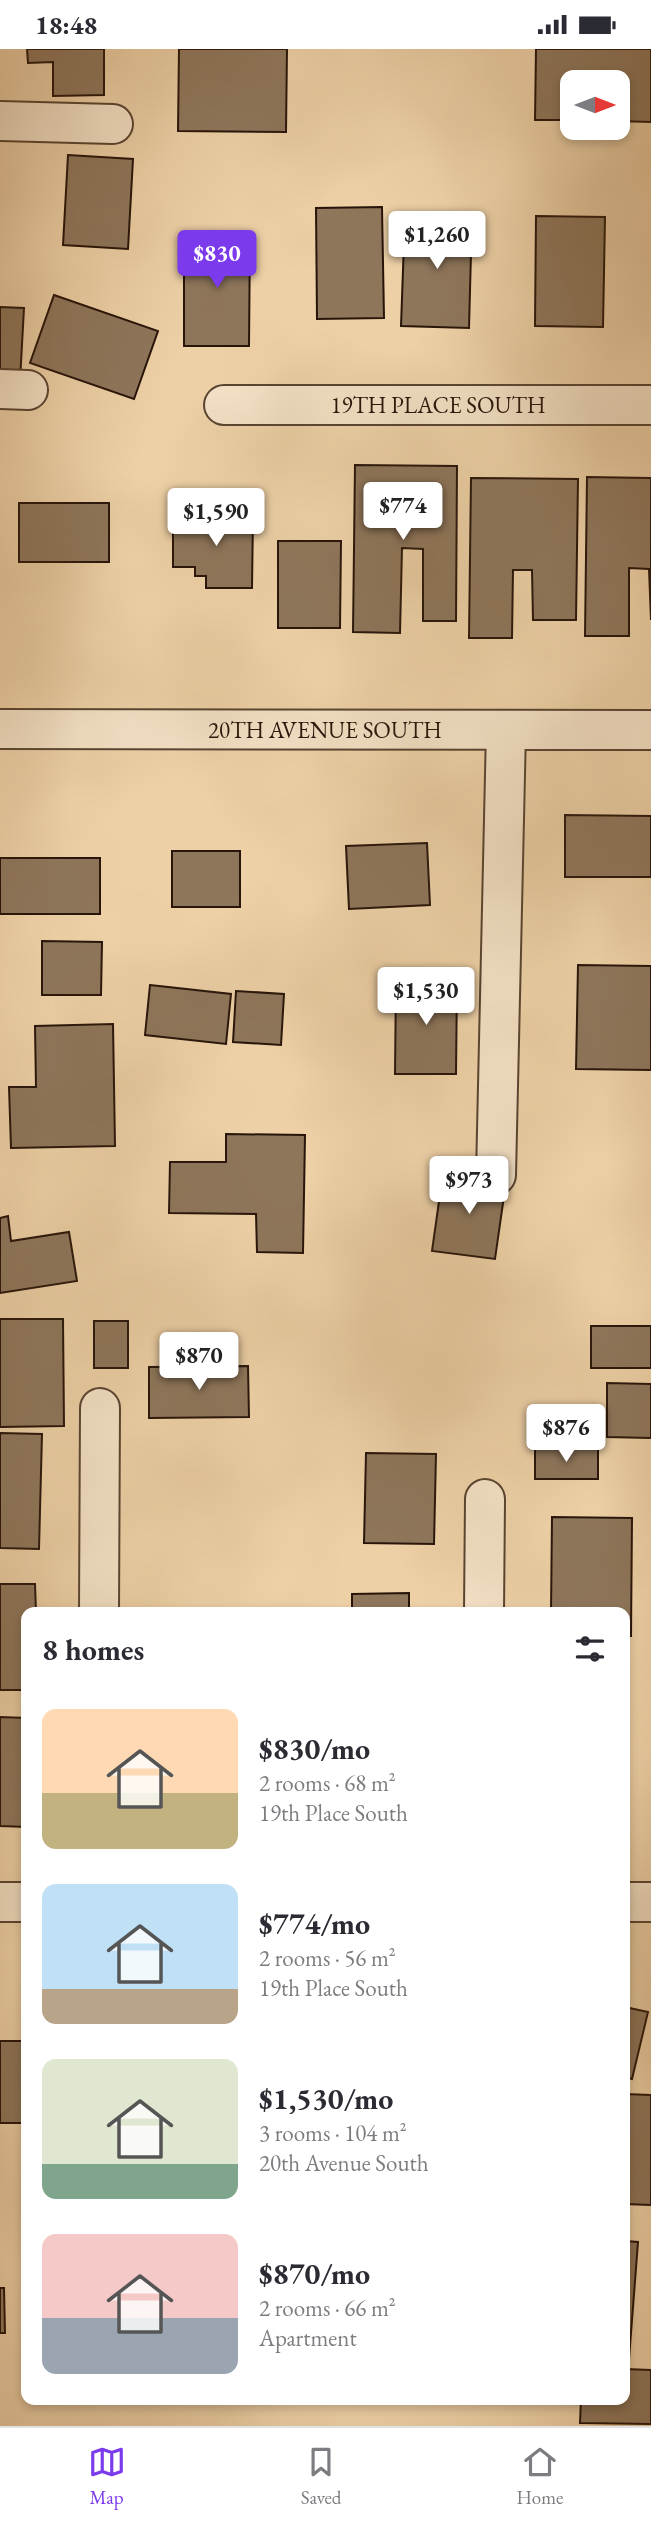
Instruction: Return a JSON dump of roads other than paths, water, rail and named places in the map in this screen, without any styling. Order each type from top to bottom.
[{"type":"street","points":[[0,121],[113,124]]},
{"type":"street","name":"19TH PLACE SOUTH","points":[[224,405],[651,405]]},
{"type":"street","name":"20TH AVENUE SOUTH","points":[[0,729],[651,730]]},
{"type":"street","points":[[496,1175],[506,730]]},
{"type":"street","points":[[99,1607],[100,1408]]},
{"type":"street","points":[[484,1607],[485,1499]]},
{"type":"street","points":[[0,1902],[21,1902]]},
{"type":"street","points":[[630,1902],[651,1902]]}]
